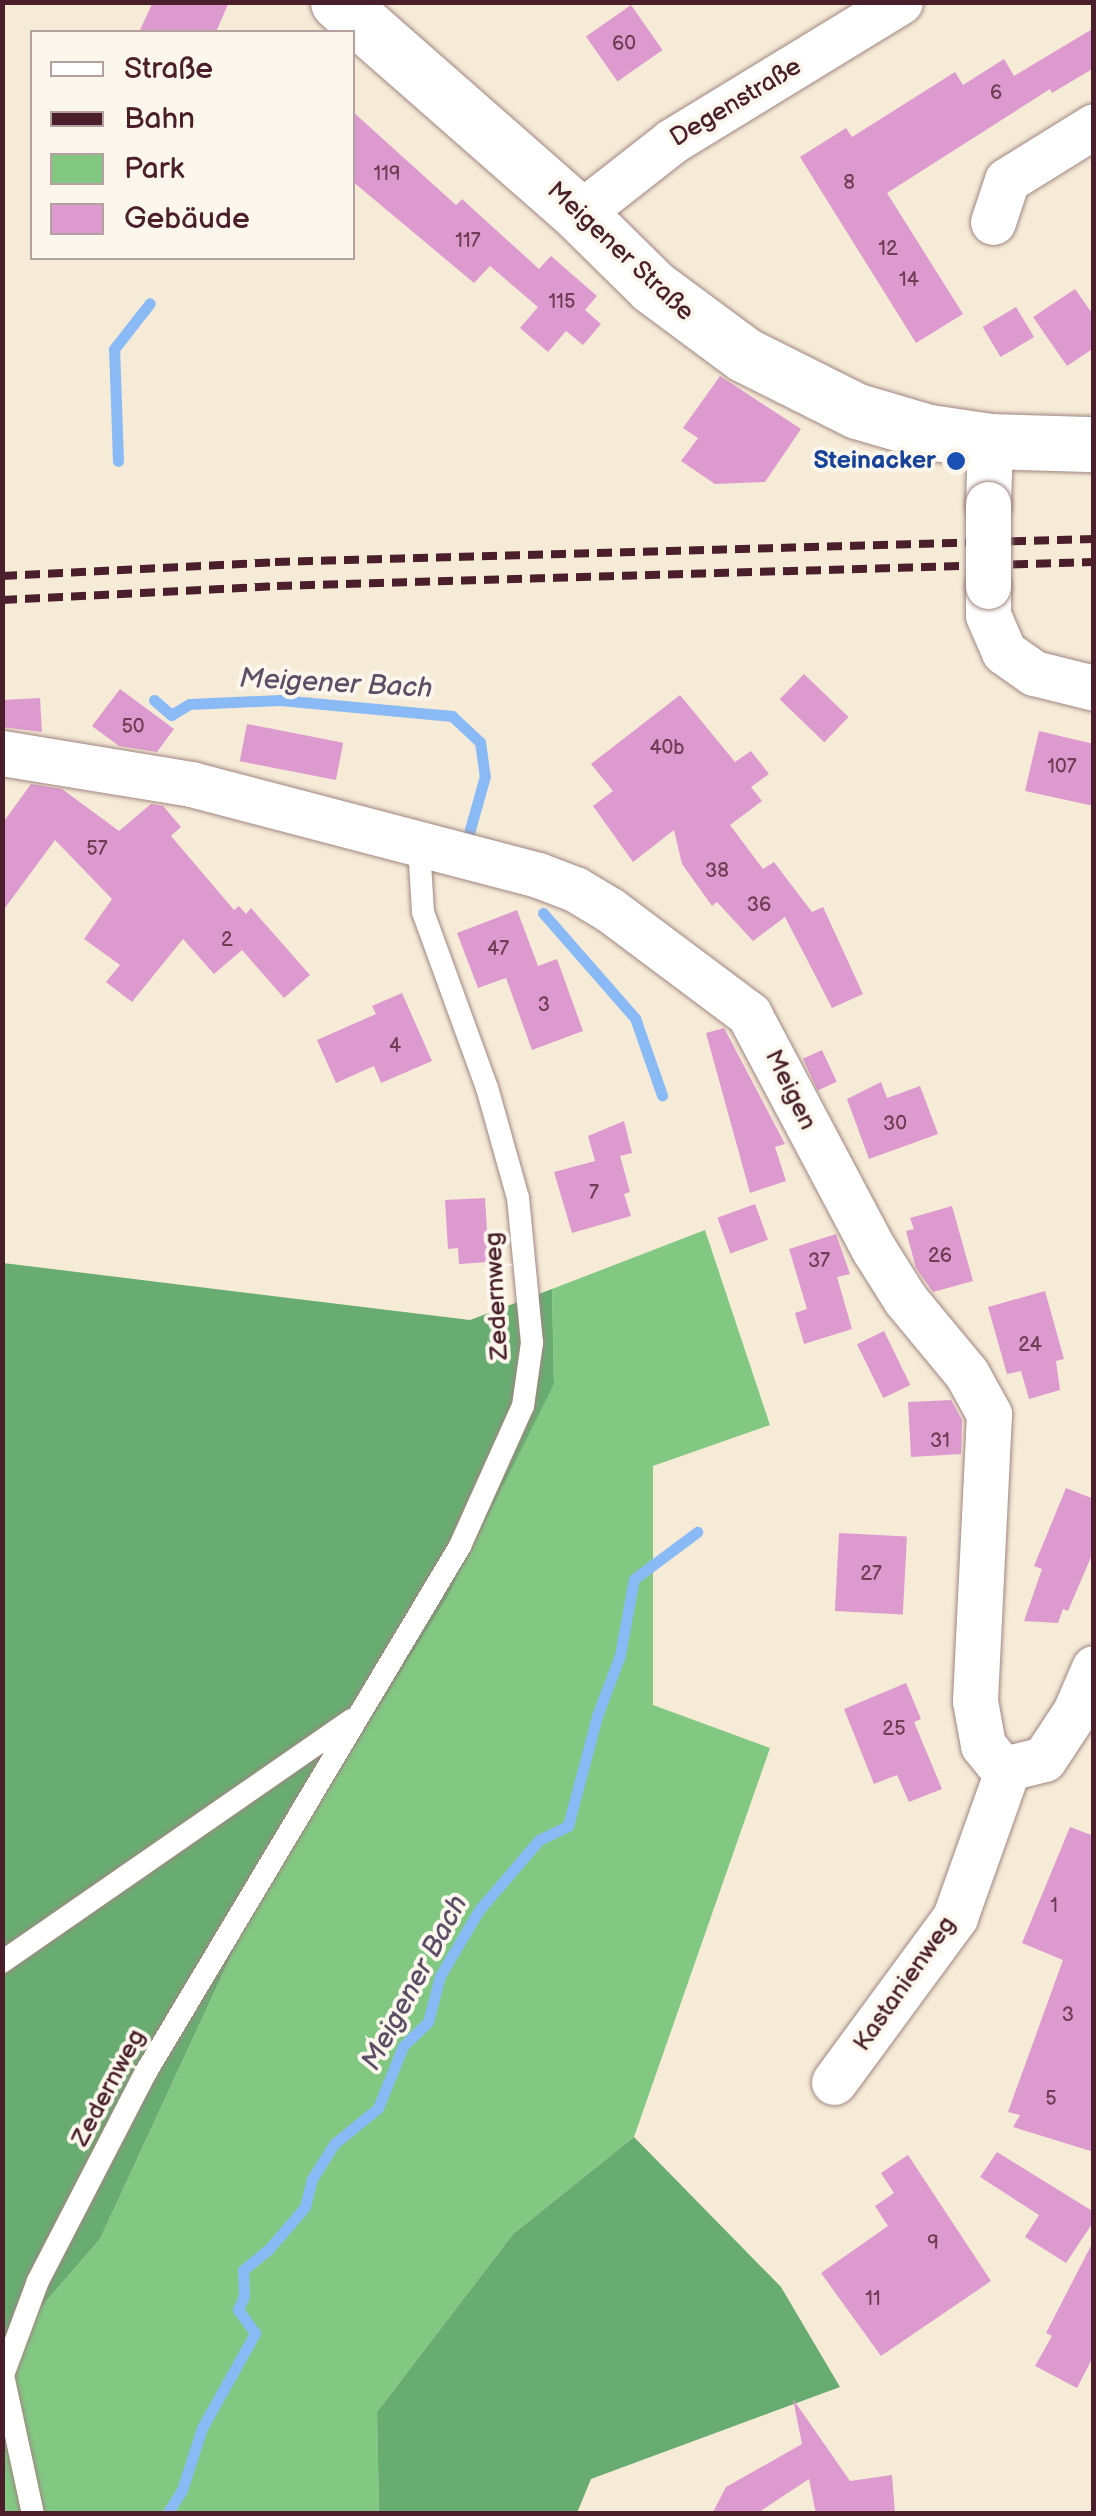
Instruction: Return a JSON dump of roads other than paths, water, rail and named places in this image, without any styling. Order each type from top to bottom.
[{"type":"street","name":"Meigener Straße","points":[[338,2],[580,214],[683,312],[780,374],[857,411],[944,436],[990,441]]},
{"type":"street","name":"Degenstraße","points":[[580,214],[672,141],[900,2]]},
{"type":"street","points":[[993,222],[1007,180],[1094,126]]},
{"type":"street","points":[[1094,444],[990,441],[988,504],[988,615],[1004,652],[1034,672],[1094,688]]},
{"type":"street","name":"Meigen","points":[[2,753],[191,784],[418,846],[480,858],[575,889],[640,929],[748,1014],[768,1044],[873,1248],[905,1299],[962,1366],[989,1414],[975,1700],[983,1745],[996,1762],[1008,1768]]},
{"type":"street","points":[[1008,1768],[1044,1759],[1075,1712],[1094,1668]]},
{"type":"street","name":"Kastanienweg","points":[[834,2082],[955,1917],[1008,1768]]},
{"type":"lane","name":"Zedernweg","points":[[33,2514],[2,2374],[38,2281],[146,2072],[460,1546],[523,1406],[532,1343],[518,1198],[486,1088],[423,912],[418,846]]},
{"type":"lane","name":"Zedernweg","points":[[2,1962],[358,1716]]},
{"type":"waterway","name":"Meigener Bach","points":[[118,461],[114,349],[150,303]]},
{"type":"waterway","name":"Meigener Bach","points":[[154,700],[171,715],[189,704],[280,700],[452,716],[480,742],[485,776],[469,833]]},
{"type":"waterway","name":"Meigener Bach","points":[[543,913],[635,1018],[662,1095]]},
{"type":"waterway","name":"Meigener Bach","points":[[167,2514],[182,2490],[202,2428],[255,2333],[238,2310],[244,2296],[243,2270],[268,2250],[305,2207],[312,2179],[334,2144],[378,2108],[403,2046],[428,2022],[440,1976],[479,1910],[539,1840],[568,1826],[597,1716],[620,1655],[634,1579],[697,1532]]},
{"type":"railway","points":[[2,576],[275,562],[1094,539]]},
{"type":"railway","points":[[2,600],[277,586],[1094,562]]},
{"type":"place","name":"Steinacker","points":[[956,461]]}]
